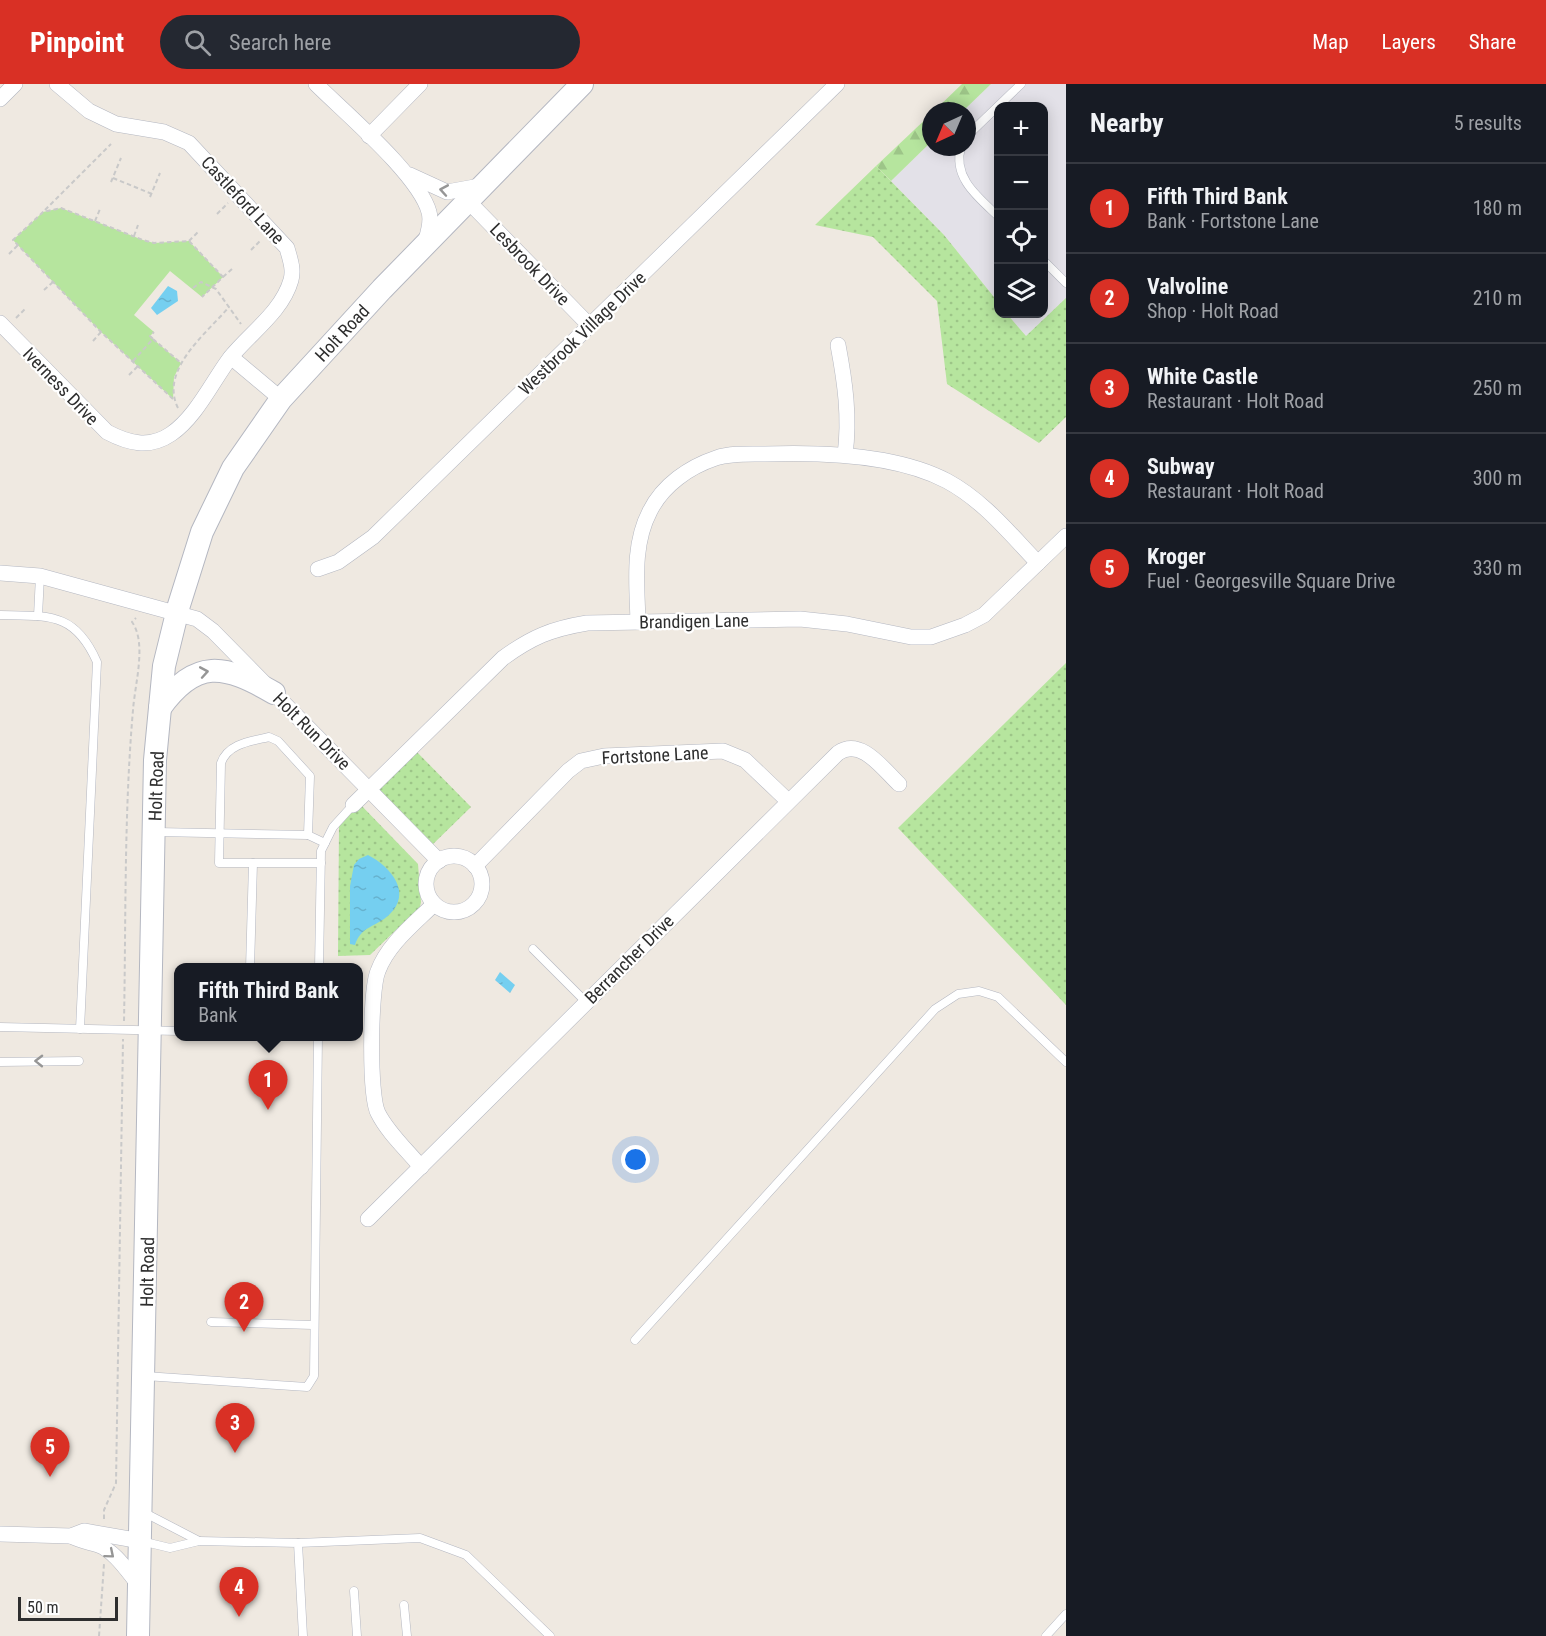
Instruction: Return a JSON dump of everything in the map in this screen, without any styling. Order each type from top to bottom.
[{"type":"main road","name":"Holt Road","points":[[138,1636],[145,1376],[155,760],[164,666],[177,613],[202,532],[216,500],[233,468],[281,399],[582,84]]},
{"type":"main road","points":[[160,708],[183,681],[207,671],[235,674],[274,693]]},
{"type":"street","name":"Castleford Lane","points":[[57,84],[88,111],[116,124],[164,132],[189,143],[287,248],[292,266],[292,279],[277,306],[231,357]]},
{"type":"street","points":[[316,84],[405,171],[424,183],[447,192],[486,185]]},
{"type":"street","points":[[369,136],[420,84]]},
{"type":"street","name":"Westbrook Village Drive","points":[[318,569],[338,562],[373,537],[837,84]]},
{"type":"street","points":[[405,171],[430,214],[425,246]]},
{"type":"street","name":"Lesbrook Drive","points":[[469,202],[590,326]]},
{"type":"street","name":"Iverness Drive","points":[[0,323],[107,432],[127,442],[142,444],[171,434],[184,422],[231,357]]},
{"type":"street","points":[[838,345],[847,397],[848,433],[845,455]]},
{"type":"street","points":[[231,357],[281,399]]},
{"type":"street","points":[[638,622],[637,564],[642,529],[659,496],[672,483],[689,470],[717,457],[782,453],[845,455],[923,471],[946,480],[982,505],[1038,563]]},
{"type":"street","name":"Brandigen Lane","points":[[353,805],[503,658],[526,641],[554,628],[586,623],[800,619],[847,624],[911,637],[931,637],[965,626],[984,615],[1066,536]]},
{"type":"street","name":"Holt Run Drive","points":[[0,573],[40,576],[197,619],[213,631],[439,861]]},
{"type":"street","name":"Berrancher Drive","points":[[368,1219],[838,753],[850,748],[869,755],[899,784]]},
{"type":"street","name":"Fortstone Lane","points":[[475,866],[568,771],[581,761],[604,756],[723,751],[745,760],[788,801]]},
{"type":"street","points":[[458,857],[475,866],[482,886],[473,905],[453,912],[442,910],[434,904],[428,893],[426,881],[430,869],[439,861],[458,857]]},
{"type":"street","points":[[421,1167],[388,1128],[374,1103],[375,991],[377,971],[394,945],[434,904]]},
{"type":"street","points":[[0,1534],[71,1536],[84,1531],[104,1541],[139,1585]]},
{"type":"street","points":[[104,1541],[141,1541]]},
{"type":"lane","points":[[976,127],[1021,84]]},
{"type":"lane","points":[[960,156],[959,168],[964,181],[994,213]]},
{"type":"lane","points":[[1045,264],[1066,283]]},
{"type":"lane","points":[[38,616],[40,576]]},
{"type":"lane","points":[[0,615],[47,616],[73,625],[90,647],[97,662],[80,1029]]},
{"type":"lane","points":[[308,835],[310,776],[278,741],[270,737],[238,745],[224,754],[221,763],[219,863],[321,863]]},
{"type":"lane","points":[[319,963],[321,851],[333,827],[353,805]]},
{"type":"lane","points":[[154,832],[308,835],[325,843]]},
{"type":"lane","points":[[250,963],[253,863]]},
{"type":"lane","points":[[533,949],[586,1002]]},
{"type":"lane","points":[[634,1340],[935,1009],[958,994],[980,991],[998,997],[1066,1062]]},
{"type":"lane","points":[[0,1028],[174,1031]]},
{"type":"lane","points":[[145,1376],[307,1387],[314,1376],[318,1041]]},
{"type":"lane","points":[[0,1062],[79,1061]]},
{"type":"lane","points":[[211,1322],[313,1325]]},
{"type":"lane","points":[[142,1511],[199,1541]]},
{"type":"lane","points":[[141,1541],[170,1548],[199,1541],[298,1543],[420,1538],[466,1555],[550,1636]]},
{"type":"lane","points":[[298,1543],[303,1636]]},
{"type":"lane","points":[[354,1591],[357,1636]]},
{"type":"lane","points":[[404,1605],[407,1636]]},
{"type":"lane","points":[[1046,1636],[1066,1614]]},
{"type":"path","points":[[111,144],[14,240],[101,332],[173,399],[184,422]]},
{"type":"path","points":[[111,182],[121,158]]},
{"type":"path","points":[[113,178],[151,195],[160,173]]},
{"type":"path","points":[[43,212],[61,208],[154,243],[189,241],[198,232]]},
{"type":"path","points":[[95,221],[100,209]]},
{"type":"path","points":[[134,236],[138,225]]},
{"type":"path","points":[[189,241],[224,277]]},
{"type":"path","points":[[9,254],[18,245]]},
{"type":"path","points":[[202,297],[211,286],[232,269]]},
{"type":"path","points":[[44,290],[53,282]]},
{"type":"path","points":[[193,288],[201,282],[221,293],[250,336]]},
{"type":"path","points":[[173,399],[174,377],[181,363],[229,307]]},
{"type":"path","points":[[93,341],[101,332]]},
{"type":"path","points":[[154,332],[150,336],[181,363]]},
{"type":"path","points":[[133,361],[153,339]]},
{"type":"path","points":[[129,375],[138,366]]},
{"type":"path","points":[[99,1636],[104,1510],[116,1483],[129,755],[141,644],[139,632],[132,622],[141,603]]},
{"type":"shaded area","points":[[991,84],[1066,84],[1066,298],[1048,315],[1048,102],[994,102],[994,297],[944,235],[891,181],[922,151],[922,156],[976,156],[976,102],[972,102]]},
{"type":"shaded area","points":[[1010,318],[1045,318],[1026,336]]},
{"type":"green space","points":[[962,84],[991,84],[972,102],[943,102]]},
{"type":"green space","points":[[922,123],[922,151],[891,181],[876,166]]},
{"type":"green space","points":[[876,166],[944,235],[994,297],[994,318],[1010,318],[1026,336],[1045,318],[1048,318],[1048,315],[1066,298],[1066,417],[1039,443],[947,384],[937,301],[873,237],[815,225]]},
{"type":"green space","points":[[61,208],[154,243],[189,241],[223,277],[202,297],[170,271],[134,315],[154,332],[150,336],[181,363],[174,377],[173,399],[101,332],[13,240],[43,212]]},
{"type":"green space","points":[[1066,663],[1066,1005],[898,828]]},
{"type":"green space","points":[[412,747],[471,807],[428,849],[369,789]]},
{"type":"green space","points":[[357,801],[418,864],[421,902],[420,907],[370,955],[338,956],[339,825]]},
{"type":"water","points":[[168,286],[177,291],[178,301],[157,315],[151,308]]},
{"type":"water","points":[[368,855],[391,873],[399,890],[399,898],[396,907],[389,915],[365,930],[355,945],[350,944],[350,886],[354,865],[359,859]]},
{"type":"water","points":[[500,972],[515,985],[510,993],[495,980]]},
{"type":"place","name":"Fifth Third Bank","points":[[268,1110]]},
{"type":"place","name":"Valvoline","points":[[244,1332]]},
{"type":"place","name":"White Castle","points":[[235,1453]]},
{"type":"place","name":"Kroger","points":[[50,1477]]},
{"type":"place","name":"Subway","points":[[239,1617]]}]
